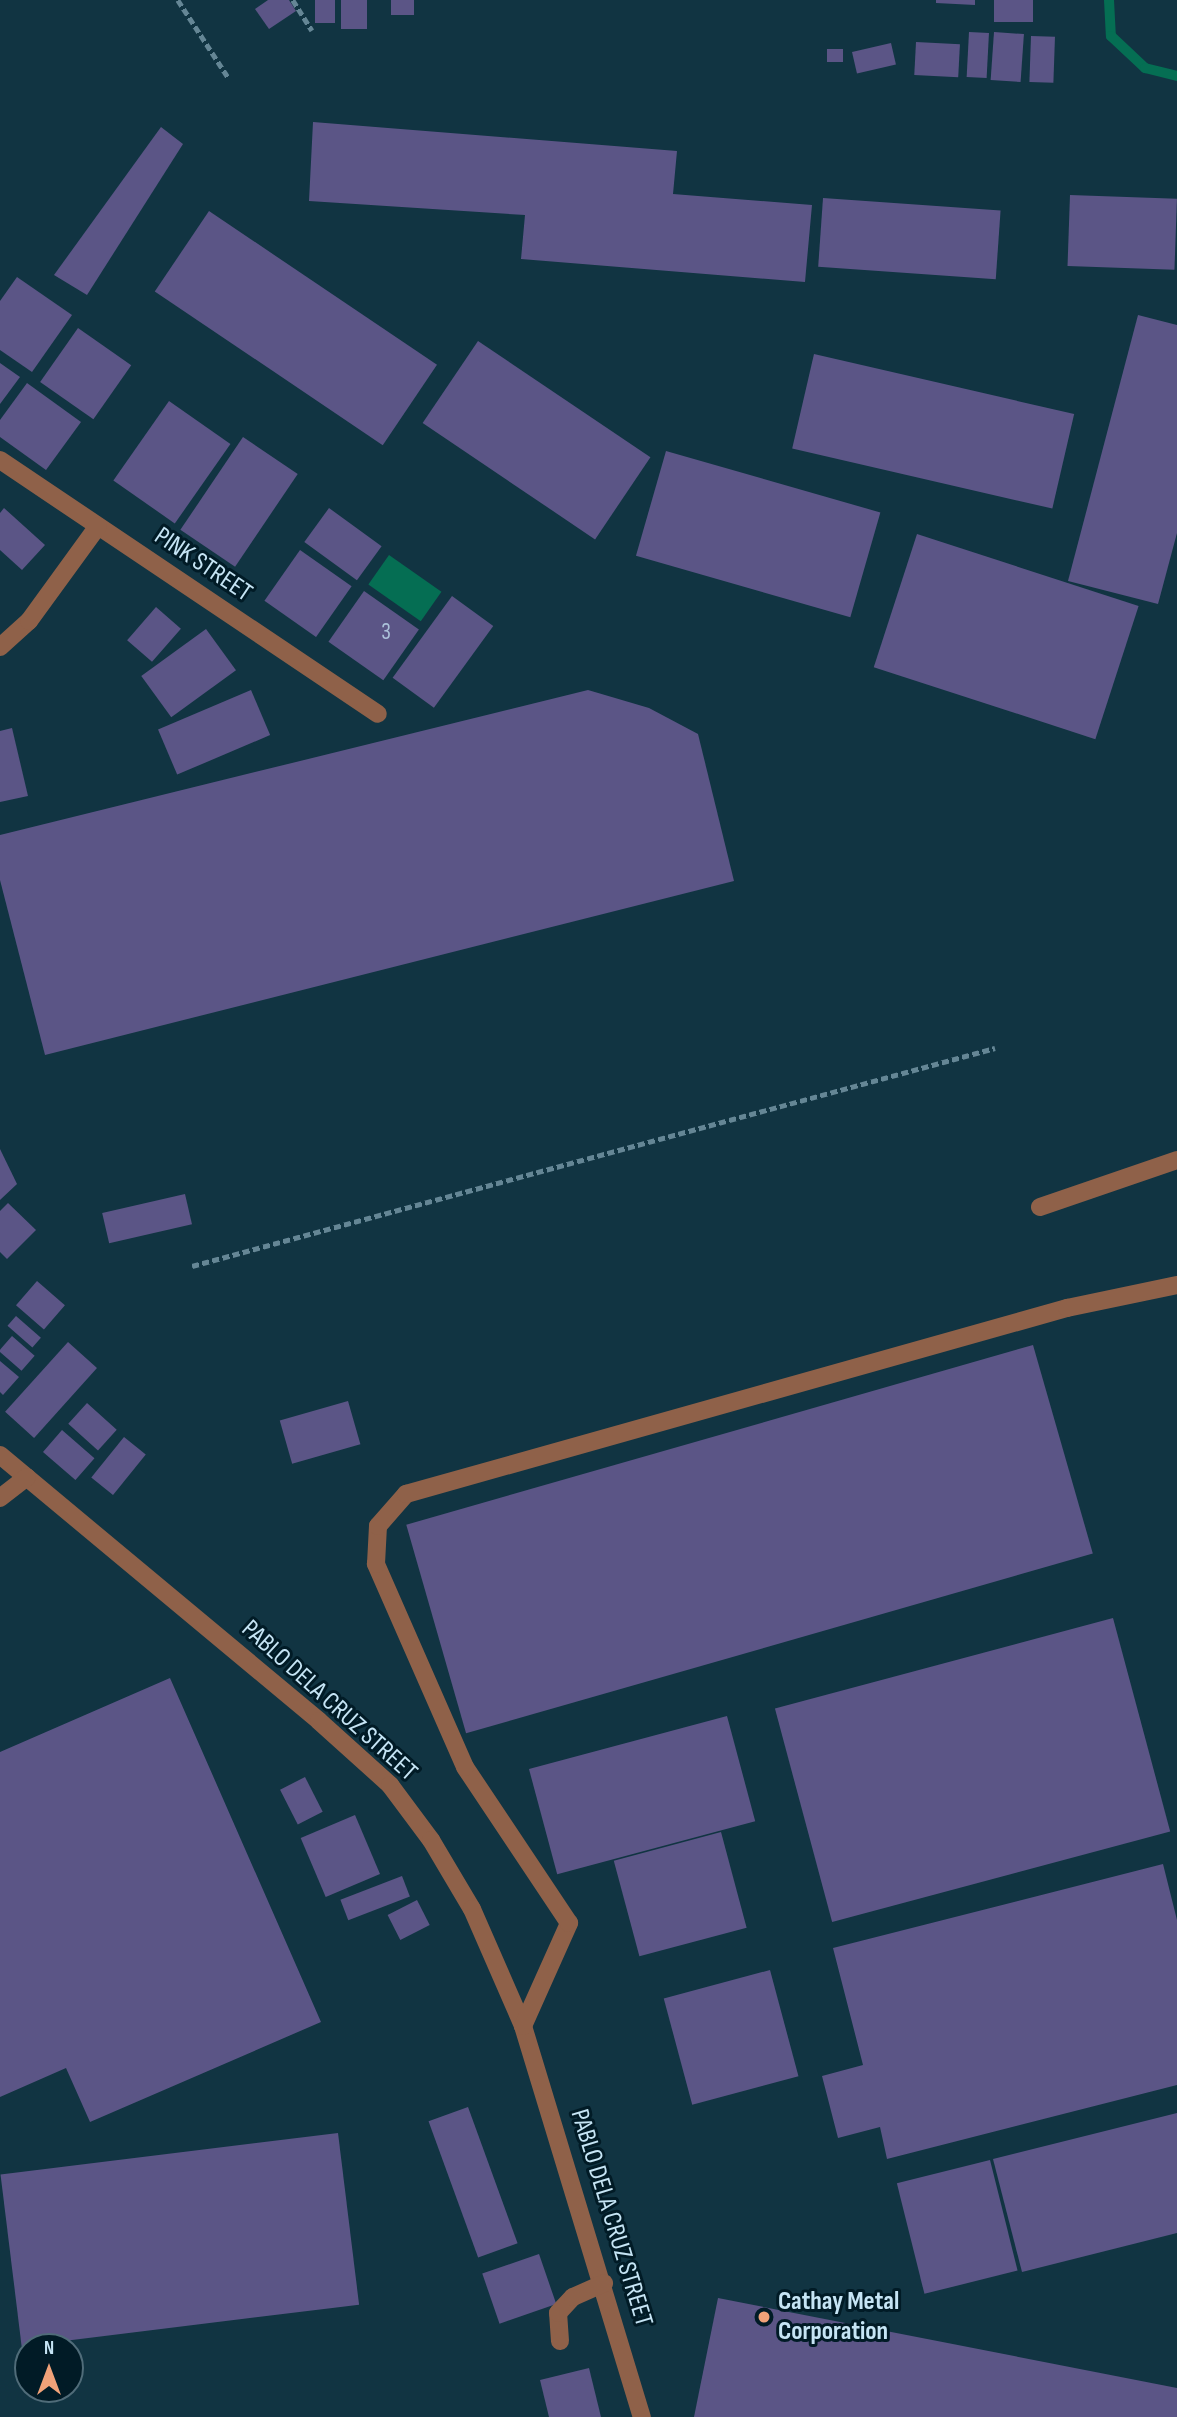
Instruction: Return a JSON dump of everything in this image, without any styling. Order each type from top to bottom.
[{"type":"street","name":"PINK STREET","points":[[0,460],[378,714]]},
{"type":"street","points":[[0,647],[29,621],[98,526]]},
{"type":"street","points":[[1040,1207],[1177,1160]]},
{"type":"street","points":[[523,2026],[569,1923],[465,1768],[376,1564],[378,1526],[406,1494],[1067,1308],[1177,1285]]},
{"type":"street","name":"PABLO DELA CRUZ STREET","points":[[0,1455],[390,1785],[431,1840],[472,1909],[523,2026],[604,2283],[642,2417]]},
{"type":"street","points":[[0,1498],[27,1477]]},
{"type":"street","points":[[560,2341],[558,2313],[573,2297],[604,2283]]},
{"type":"path","points":[[178,0],[228,77]]},
{"type":"path","points":[[293,0],[312,31]]},
{"type":"path","points":[[192,1266],[995,1048]]},
{"type":"shaded area","points":[[389,555],[441,592],[421,621],[368,584]]},
{"type":"building","points":[[268,0],[289,0],[296,11],[269,29],[255,9]]},
{"type":"building","points":[[315,0],[335,0],[335,23],[315,23]]},
{"type":"building","points":[[341,0],[367,0],[367,29],[341,29]]},
{"type":"building","points":[[391,0],[414,0],[414,15],[391,15]]},
{"type":"building","points":[[936,0],[975,0],[975,5],[936,3]]},
{"type":"building","points":[[994,0],[1033,0],[1033,22],[994,22]]},
{"type":"building","points":[[969,32],[989,33],[987,78],[967,77]]},
{"type":"building","points":[[994,32],[1024,34],[1021,82],[991,80]]},
{"type":"building","points":[[1031,36],[1055,37],[1053,83],[1029,82]]},
{"type":"building","points":[[916,42],[960,44],[958,77],[914,75]]},
{"type":"building","points":[[891,43],[896,64],[857,73],[852,52]]},
{"type":"building","points":[[827,49],[843,49],[843,62],[827,62]]},
{"type":"building","points":[[313,122],[677,151],[673,194],[812,205],[805,282],[521,259],[525,215],[309,201]]},
{"type":"building","points":[[161,127],[183,144],[87,295],[54,275]]},
{"type":"building","points":[[1070,195],[1177,199],[1174,270],[1068,266]]},
{"type":"building","points":[[823,198],[1001,210],[996,279],[818,267]]},
{"type":"building","points":[[209,211],[437,365],[383,445],[155,291]]},
{"type":"building","points":[[17,277],[72,315],[32,372],[0,350],[0,301]]},
{"type":"building","points":[[1138,315],[1177,325],[1177,533],[1158,604],[1068,581]]},
{"type":"building","points":[[78,328],[131,365],[93,419],[40,382]]},
{"type":"building","points":[[478,341],[650,457],[595,539],[423,423]]},
{"type":"building","points":[[814,354],[1074,414],[1052,509],[792,449]]},
{"type":"building","points":[[0,363],[20,377],[0,404]]},
{"type":"building","points":[[27,383],[81,422],[46,470],[0,437],[0,420]]},
{"type":"building","points":[[169,401],[230,444],[175,523],[113,480]]},
{"type":"building","points":[[243,437],[298,474],[235,567],[180,530]]},
{"type":"building","points":[[666,451],[880,512],[850,617],[636,556]]},
{"type":"building","points":[[4,508],[45,545],[22,570],[0,550],[0,513]]},
{"type":"building","points":[[329,508],[382,546],[357,580],[304,542]]},
{"type":"building","points":[[917,534],[1139,606],[1095,739],[874,667]]},
{"type":"building","points":[[300,550],[352,586],[316,637],[264,601]]},
{"type":"building","points":[[364,591],[419,629],[383,680],[328,642]]},
{"type":"building","points":[[452,596],[493,626],[434,708],[393,678]]},
{"type":"building","points":[[156,607],[181,629],[152,662],[127,640]]},
{"type":"building","points":[[206,629],[236,670],[171,717],[141,676]]},
{"type":"building","points":[[251,690],[270,735],[177,775],[158,729]]},
{"type":"building","points":[[588,690],[649,708],[698,734],[734,881],[45,1055],[0,880],[0,835]]},
{"type":"building","points":[[12,728],[28,796],[0,802],[0,731]]},
{"type":"building","points":[[0,1149],[17,1184],[0,1200]]},
{"type":"building","points":[[185,1194],[192,1224],[109,1243],[102,1213]]},
{"type":"building","points":[[8,1203],[36,1230],[7,1259],[0,1252],[0,1211]]},
{"type":"building","points":[[37,1281],[65,1305],[44,1329],[16,1305]]},
{"type":"building","points":[[16,1316],[41,1338],[32,1347],[7,1326]]},
{"type":"building","points":[[12,1336],[35,1356],[22,1371],[0,1352]]},
{"type":"building","points":[[68,1342],[97,1368],[34,1438],[5,1412]]},
{"type":"building","points":[[1033,1345],[1093,1554],[466,1733],[406,1525]]},
{"type":"building","points":[[0,1361],[19,1377],[3,1395],[0,1392]]},
{"type":"building","points":[[348,1401],[360,1444],[292,1464],[280,1421]]},
{"type":"building","points":[[87,1403],[117,1430],[98,1451],[68,1424]]},
{"type":"building","points":[[62,1430],[94,1458],[75,1480],[43,1452]]},
{"type":"building","points":[[124,1437],[146,1455],[113,1495],[91,1477]]},
{"type":"building","points":[[1113,1618],[1170,1831],[832,1922],[775,1709]]},
{"type":"building","points":[[170,1678],[321,2022],[90,2122],[66,2068],[0,2097],[0,1752]]},
{"type":"building","points":[[727,1716],[755,1821],[557,1874],[529,1769]]},
{"type":"building","points":[[305,1777],[323,1812],[298,1824],[280,1790]]},
{"type":"building","points":[[355,1815],[380,1874],[326,1897],[301,1838]]},
{"type":"building","points":[[721,1832],[747,1928],[639,1956],[614,1861]]},
{"type":"building","points":[[1163,1864],[1177,1920],[1177,2085],[887,2159],[880,2127],[838,2138],[822,2076],[863,2065],[833,1948]]},
{"type":"building","points":[[402,1876],[410,1897],[348,1920],[340,1900]]},
{"type":"building","points":[[417,1900],[430,1925],[400,1940],[388,1915]]},
{"type":"building","points":[[770,1970],[798,2076],[692,2105],[664,1998]]},
{"type":"building","points":[[468,2107],[518,2243],[478,2258],[429,2121]]},
{"type":"building","points":[[1177,2113],[1177,2233],[1022,2272],[993,2159]]},
{"type":"building","points":[[338,2133],[359,2305],[84,2338],[84,2333],[20,2333],[1,2174]]},
{"type":"building","points":[[990,2160],[1018,2271],[924,2294],[897,2183]]},
{"type":"building","points":[[539,2254],[556,2304],[500,2324],[482,2274]]},
{"type":"building","points":[[718,2298],[1177,2388],[1177,2417],[694,2417]]},
{"type":"building","points":[[589,2368],[601,2417],[549,2417],[540,2380]]},
{"type":"waterway","points":[[1109,0],[1111,36],[1145,68],[1177,76]]},
{"type":"place","name":"Cathay Metal Corporation","points":[[764,2317]]}]
